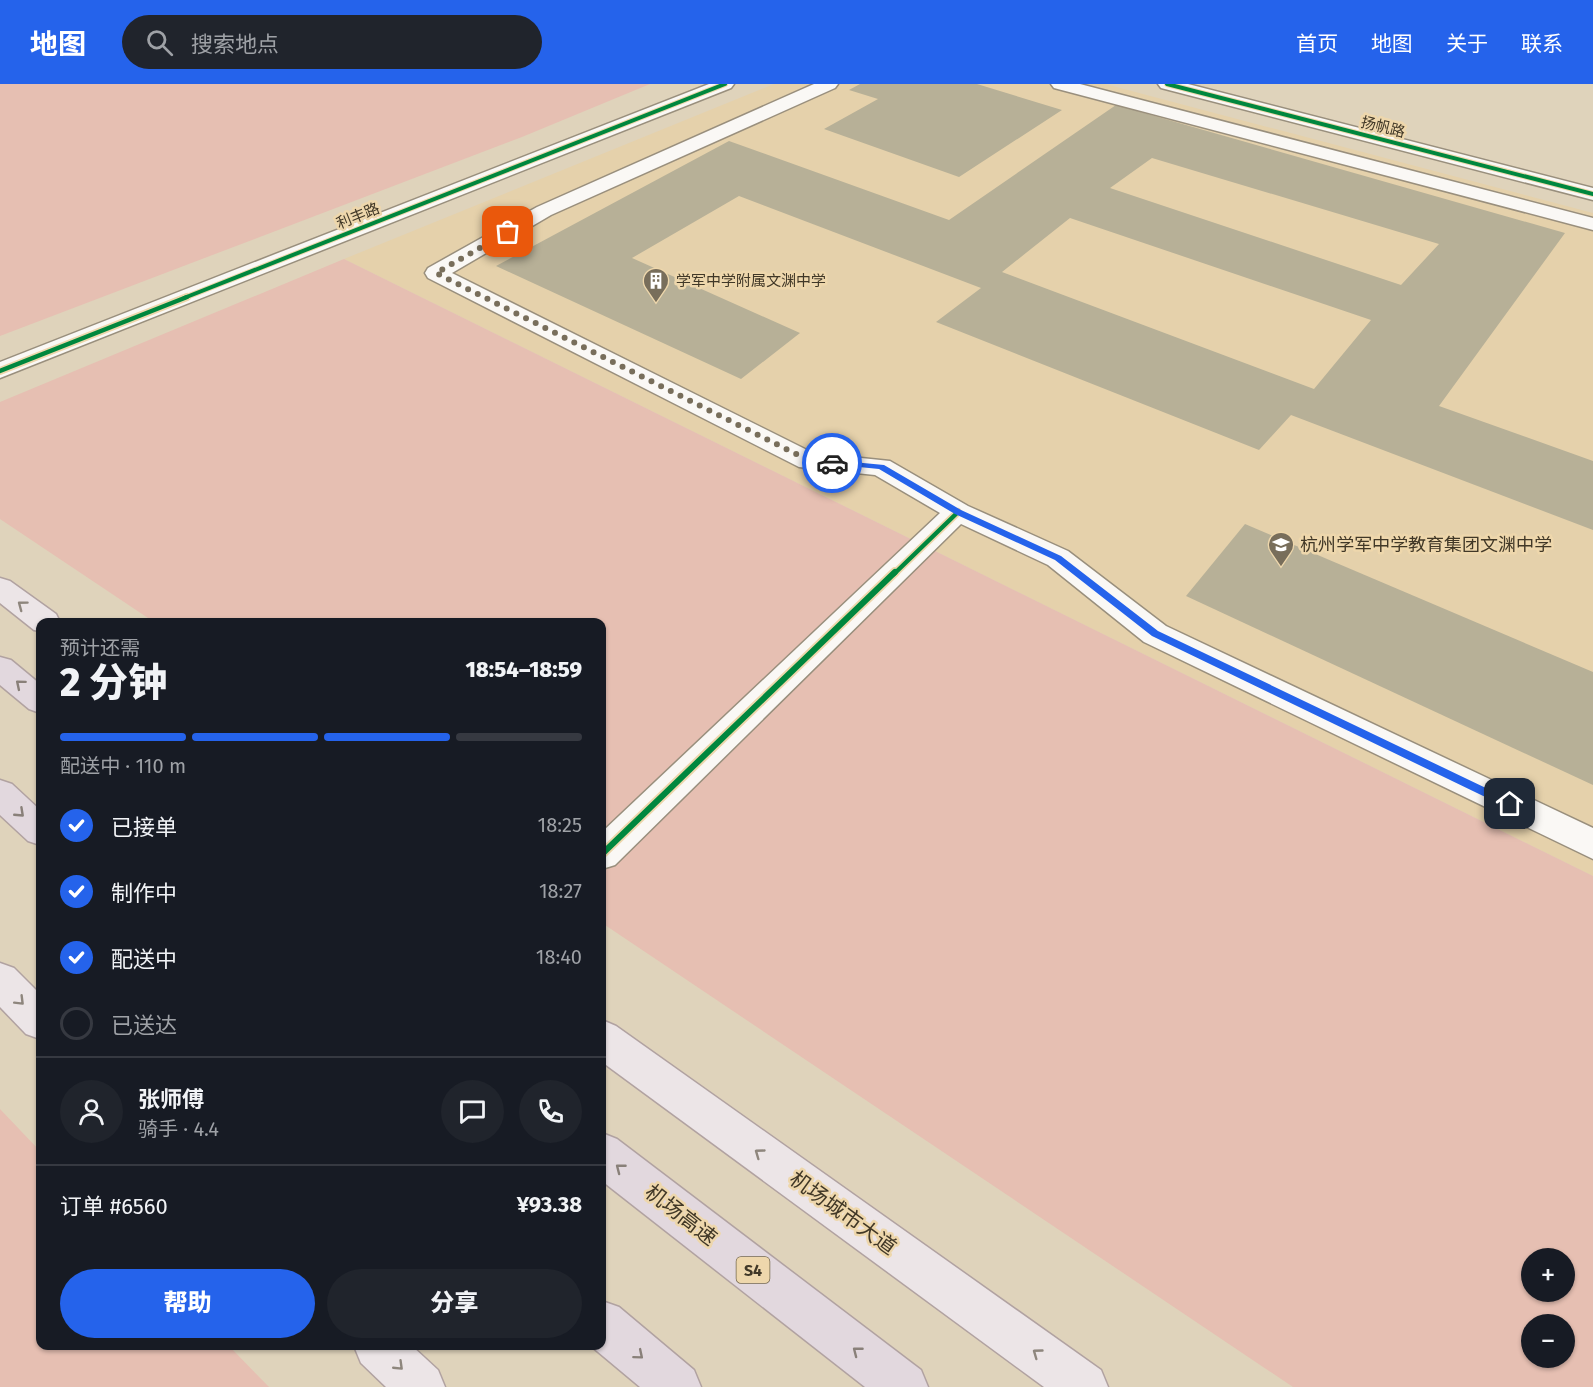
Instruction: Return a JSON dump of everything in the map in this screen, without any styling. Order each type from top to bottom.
[{"type":"highway","points":[[0,668],[36,698]]},
{"type":"highway","points":[[0,794],[36,827]]},
{"type":"highway","name":"机场高速","points":[[606,1157],[904,1387]]},
{"type":"highway","points":[[606,1327],[676,1387]]},
{"type":"main road","points":[[0,588],[40,618]]},
{"type":"main road","points":[[0,980],[36,1017]]},
{"type":"main road","name":"机场城市大道","points":[[606,1042],[1084,1387]]},
{"type":"main road","points":[[382,1350],[421,1387]]},
{"type":"street","name":"利丰路","points":[[0,371],[725,84]]},
{"type":"street","points":[[829,84],[544,211],[436,273],[808,460],[881,467],[958,512],[1058,558],[1155,634],[1593,844]]},
{"type":"street","points":[[1060,84],[1593,224]]},
{"type":"street","name":"扬帆路","points":[[1167,84],[1593,194]]},
{"type":"street","points":[[606,850],[958,512]]},
{"type":"shaded area","points":[[0,84],[650,84],[522,137],[0,336]]},
{"type":"shaded area","name":"杭州学军中学教育集团文渊中学","points":[[774,84],[1105,84],[1593,213],[1593,876],[344,259]]},
{"type":"shaded area","points":[[344,259],[1593,876],[1593,1387],[1293,1387],[606,926],[606,618],[148,618],[0,519],[0,402]]},
{"type":"shaded area","points":[[0,1109],[36,1147],[36,1350],[233,1350],[269,1387],[0,1387]]},
{"type":"building","points":[[860,84],[977,84],[1062,110],[959,177],[824,129],[878,99],[849,90]]},
{"type":"building","name":"学军中学附属文渊中学","points":[[1116,105],[1565,233],[1439,406],[1593,461],[1593,530],[1291,415],[1259,450],[936,322],[981,288],[739,196],[632,258],[800,333],[741,379],[496,266],[729,141],[949,220]],"holes":[[[1152,158],[1439,244],[1401,285],[1110,188]],[[1070,218],[1371,320],[1314,389],[1002,272]]]},
{"type":"building","points":[[1245,524],[1593,672],[1593,785],[1186,596]]},
{"type":"cycle path","points":[[0,371],[725,84]]},
{"type":"cycle path","points":[[1167,84],[1593,194]]},
{"type":"cycle path","points":[[606,850],[958,512]]},
{"type":"way so far","points":[[508,232],[436,273],[808,460],[832,463]]},
{"type":"place","name":"学军中学附属文渊中学","points":[[656,304]]},
{"type":"place","name":"杭州学军中学教育集团文渊中学","points":[[1281,568]]},
{"type":"route","points":[[832,463],[881,467],[958,512],[1058,558],[1155,634],[1510,804]]}]
